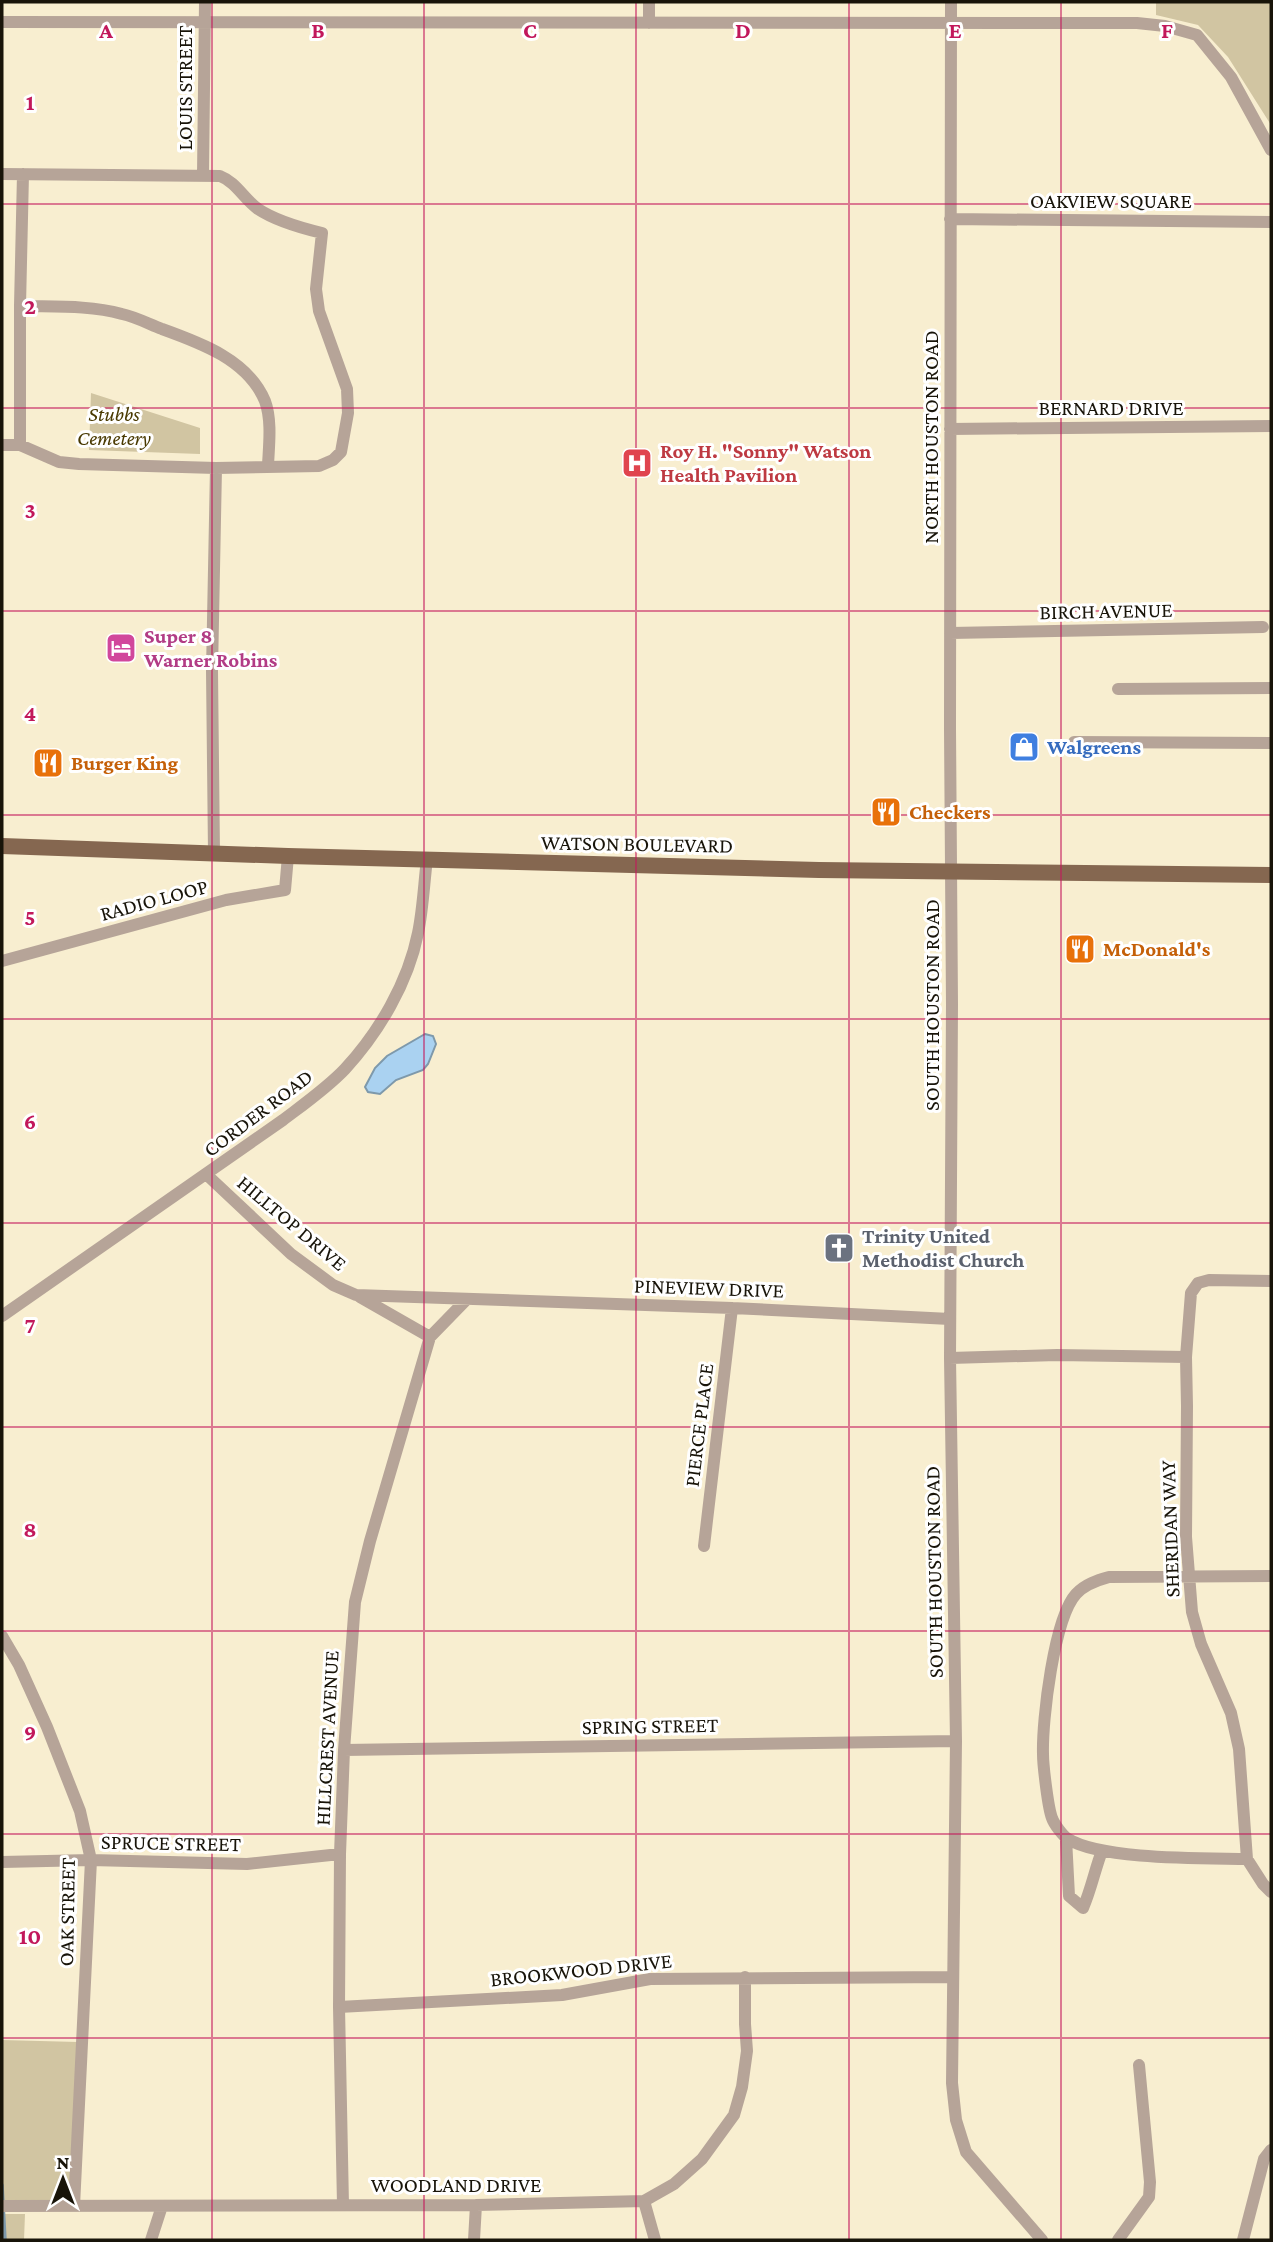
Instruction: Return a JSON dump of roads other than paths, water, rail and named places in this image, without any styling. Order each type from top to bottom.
[{"type":"main road","name":"WATSON BOULEVARD","points":[[2,846],[288,856],[950,872],[1271,875]]},
{"type":"street","name":"LOUIS STREET","points":[[203,175],[205,2]]},
{"type":"street","points":[[649,2],[649,23]]},
{"type":"street","name":"NORTH HOUSTON ROAD","points":[[950,872],[951,2]]},
{"type":"street","points":[[2,22],[1137,23],[1165,26],[1197,36],[1231,77],[1271,150]]},
{"type":"street","points":[[2,174],[220,176],[229,179],[259,210],[297,227],[322,233],[316,289],[319,311],[347,388],[348,413],[341,452],[333,460],[319,466],[216,468],[59,462],[20,445],[2,445]]},
{"type":"street","points":[[20,445],[23,174]]},
{"type":"street","name":"OAKVIEW SQUARE","points":[[950,219],[1271,222]]},
{"type":"street","points":[[20,306],[68,307],[123,314],[223,355],[242,369],[257,386],[266,404],[269,426],[268,465]]},
{"type":"street","name":"BERNARD DRIVE","points":[[950,429],[1271,426]]},
{"type":"street","points":[[214,853],[212,671],[216,468]]},
{"type":"street","name":"BIRCH AVENUE","points":[[950,634],[1263,626]]},
{"type":"street","points":[[1118,689],[1271,688]]},
{"type":"street","points":[[1073,742],[1271,743]]},
{"type":"street","name":"RADIO LOOP","points":[[2,961],[226,900],[285,890],[288,856]]},
{"type":"street","name":"CORDER ROAD","points":[[2,1316],[207,1175],[327,1087],[366,1044],[393,1001],[418,934],[427,859]]},
{"type":"street","name":"SOUTH HOUSTON ROAD","points":[[950,872],[950,1358],[956,1741],[952,2083],[956,2120],[966,2152],[1042,2240]]},
{"type":"street","name":"HILLTOP DRIVE","points":[[207,1175],[291,1254],[333,1285],[430,1337]]},
{"type":"street","name":"SHERIDAN WAY","points":[[1247,1859],[1239,1749],[1230,1713],[1192,1612],[1186,1537],[1186,1357],[1191,1293],[1198,1283],[1209,1280],[1271,1281]]},
{"type":"street","name":"HILLTOP DRIVE","points":[[356,1295],[467,1299]]},
{"type":"street","name":"PINEVIEW DRIVE","points":[[467,1299],[950,1319]]},
{"type":"street","name":"HILLCREST AVENUE","points":[[343,2204],[339,2007],[340,1854],[344,1750],[355,1602],[370,1541],[430,1337],[467,1299]]},
{"type":"street","name":"PIERCE PLACE","points":[[704,1546],[732,1308]]},
{"type":"street","points":[[950,1358],[1057,1355],[1186,1357]]},
{"type":"street","points":[[1102,1850],[1083,1908],[1069,1896],[1066,1838],[1052,1818],[1043,1755],[1054,1649],[1068,1607],[1077,1593],[1092,1582],[1109,1577],[1271,1576]]},
{"type":"street","name":"OAK STREET","points":[[2,1636],[19,1665],[47,1727],[80,1811],[91,1860],[74,2206]]},
{"type":"street","name":"SPRING STREET","points":[[344,1750],[956,1741]]},
{"type":"street","points":[[1066,1838],[1102,1850],[1159,1856],[1247,1859],[1271,1892]]},
{"type":"street","name":"SPRUCE STREET","points":[[2,1862],[91,1860],[247,1864],[340,1854]]},
{"type":"street","name":"BROOKWOOD DRIVE","points":[[339,2007],[562,1995],[650,1979],[952,1977]]},
{"type":"street","name":"WOODLAND DRIVE","points":[[8,2206],[476,2205],[644,2201],[674,2184],[702,2159],[734,2115],[742,2087],[747,2051],[745,1978]]},
{"type":"street","points":[[1118,2240],[1149,2197],[1150,2182],[1139,2066]]},
{"type":"street","points":[[1243,2240],[1264,2159],[1271,2150]]},
{"type":"street","points":[[644,2201],[655,2240]]},
{"type":"street","points":[[474,2240],[476,2205]]},
{"type":"street","points":[[151,2240],[162,2206]]},
{"type":"water","points":[[425,1034],[433,1036],[436,1044],[423,1070],[396,1080],[380,1094],[368,1092],[365,1087],[375,1068],[387,1056]]},
{"type":"waterway","points":[[2,2185],[5,2240]]},
{"type":"place","name":"Roy H. \"Sonny\" Watson Health Pavilion","points":[[637,463]]},
{"type":"place","name":"Super 8 Warner Robins","points":[[121,648]]},
{"type":"place","name":"Walgreens","points":[[1024,747]]},
{"type":"place","name":"Burger King","points":[[48,763]]},
{"type":"place","name":"Checkers","points":[[886,812]]},
{"type":"place","name":"McDonald's","points":[[1080,949]]},
{"type":"place","name":"Trinity United Methodist Church","points":[[839,1248]]},
{"type":"park label","name":"Stubbs Cemetery","points":[[114,426]]}]
